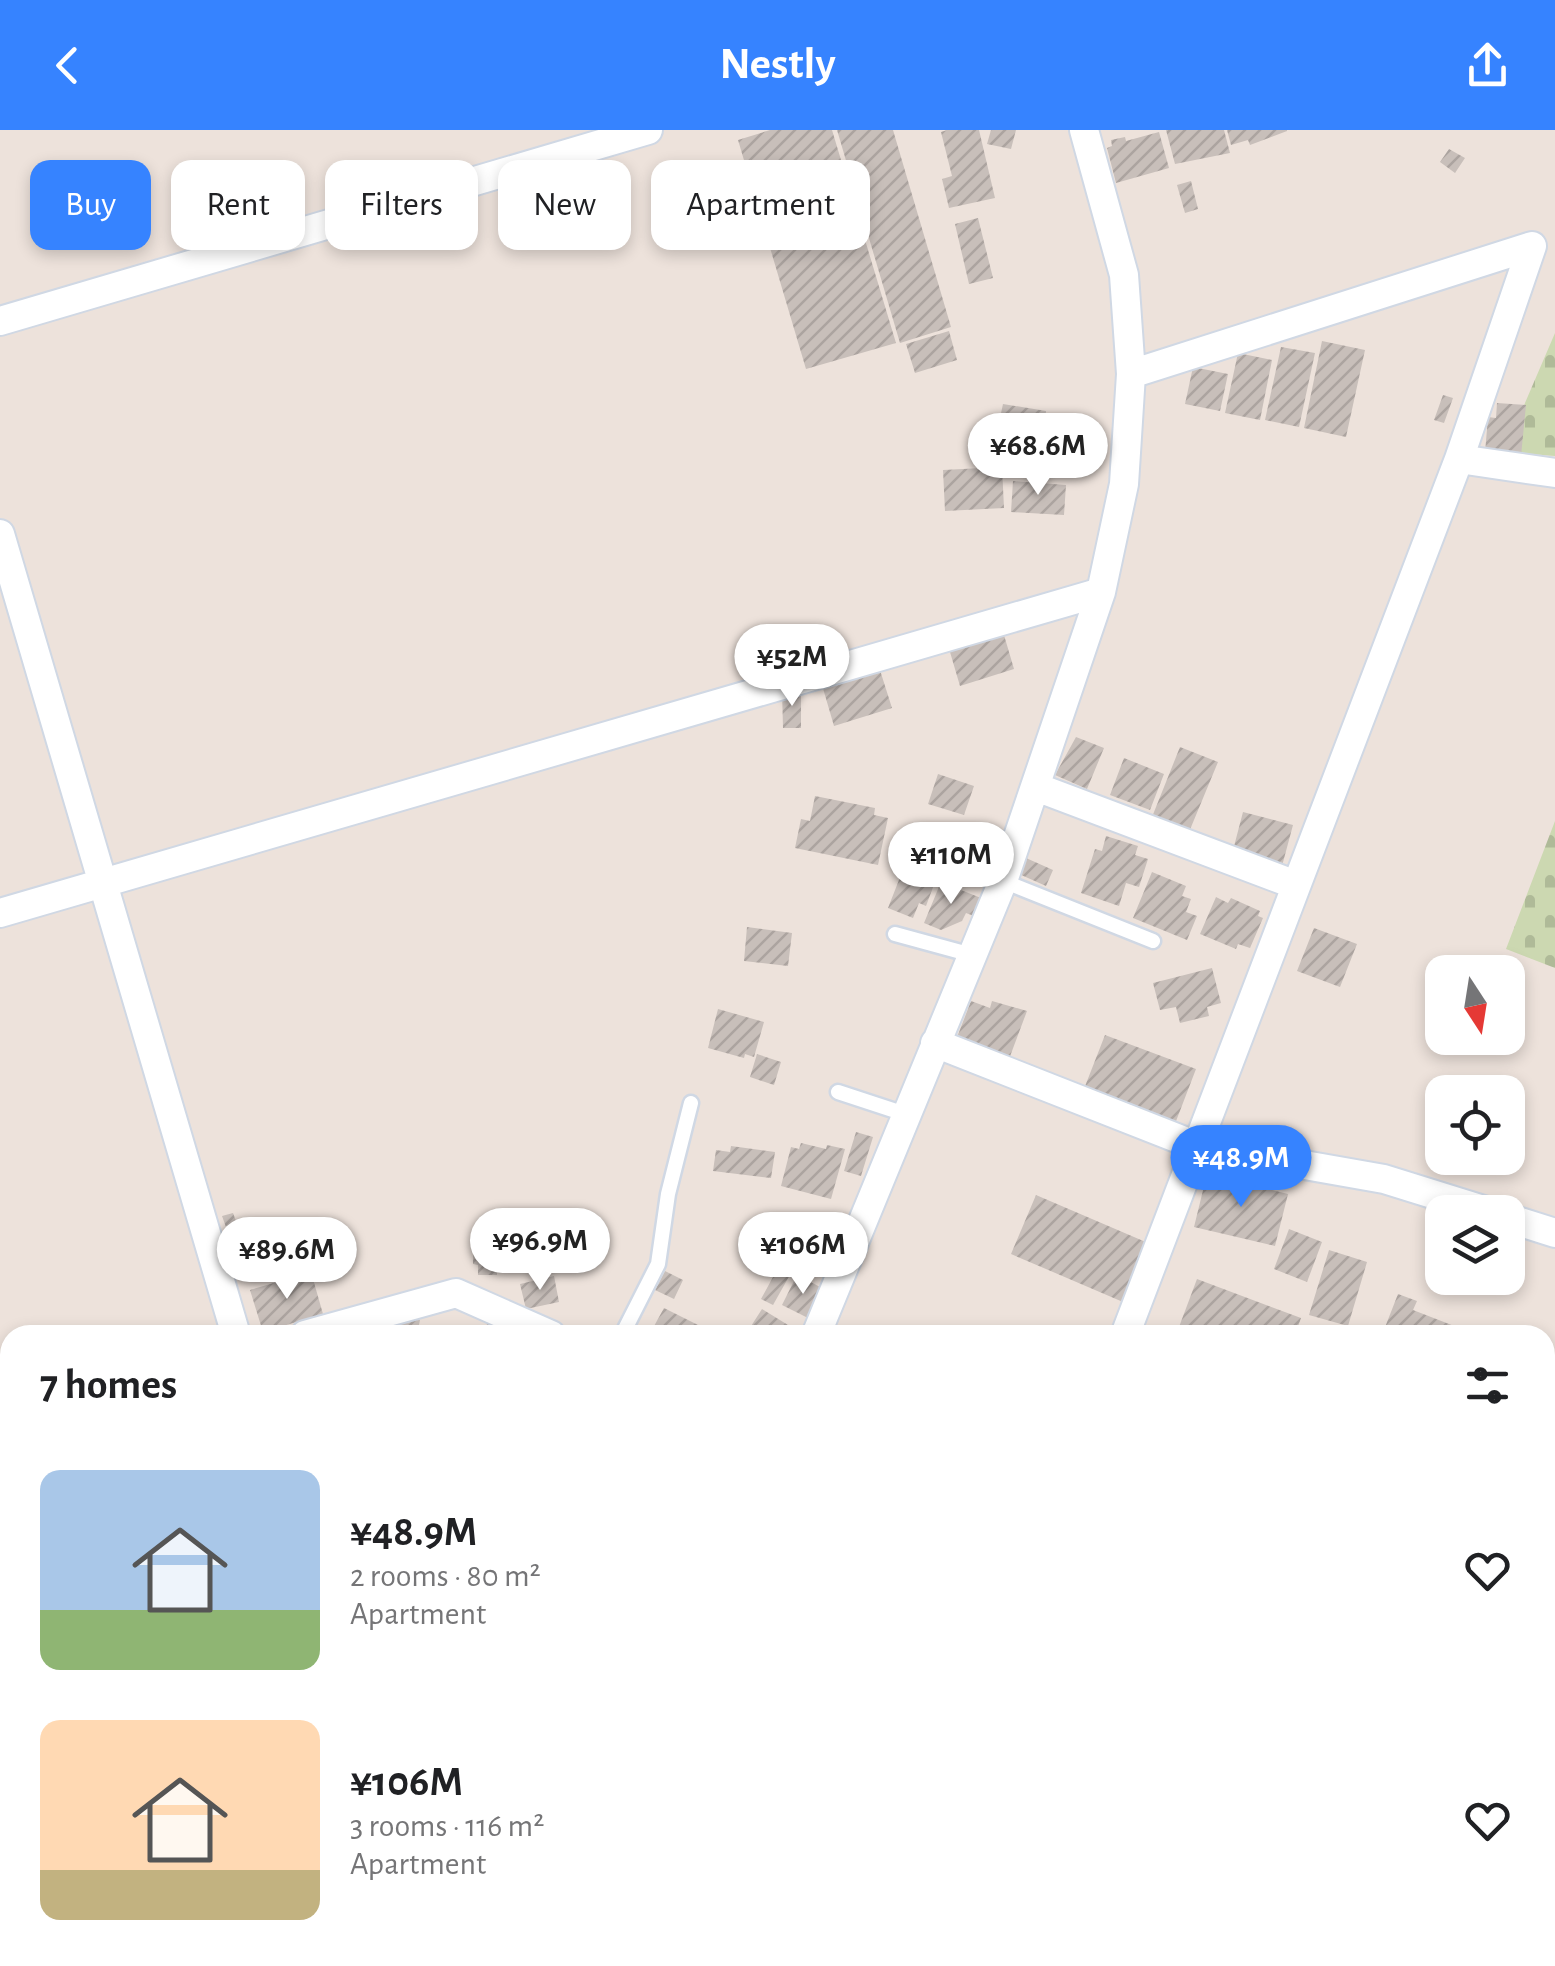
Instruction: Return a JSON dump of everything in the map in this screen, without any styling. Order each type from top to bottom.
[{"type":"street","points":[[0,320],[648,130]]},
{"type":"street","points":[[820,1325],[1004,881],[1101,592],[1124,484],[1132,374],[1124,275],[1084,130]]},
{"type":"street","points":[[1129,1325],[1459,459],[1532,246],[1132,374]]},
{"type":"street","points":[[1459,459],[1555,473]]},
{"type":"street","points":[[0,534],[233,1325]]},
{"type":"street","points":[[0,913],[1101,592]]},
{"type":"street","points":[[1036,788],[1296,886]]},
{"type":"street","points":[[934,1043],[1197,1146],[1384,1180],[1434,1195]]},
{"type":"street","points":[[1525,1223],[1555,1233]]},
{"type":"street","points":[[341,1325],[456,1293],[528,1325]]},
{"type":"lane","points":[[1004,881],[1152,941]]},
{"type":"lane","points":[[895,934],[972,955]]},
{"type":"lane","points":[[838,1092],[908,1115]]},
{"type":"lane","points":[[627,1325],[658,1264],[668,1194],[691,1104]]},
{"type":"green space","points":[[1555,333],[1555,456],[1504,452]]},
{"type":"green space","points":[[1555,821],[1555,968],[1506,949]]},
{"type":"building","points":[[770,130],[832,130],[841,160],[744,160],[738,140]]},
{"type":"building","points":[[837,130],[893,130],[951,327],[900,343],[870,242],[870,160],[846,160]]},
{"type":"building","points":[[979,130],[995,198],[949,208],[942,179],[952,176],[941,132]]},
{"type":"building","points":[[991,130],[1016,130],[1011,149],[987,144]]},
{"type":"building","points":[[1166,130],[1224,130],[1230,153],[1175,164]]},
{"type":"building","points":[[1227,130],[1287,131],[1250,145],[1248,140],[1231,145]]},
{"type":"building","points":[[1159,132],[1169,168],[1116,183],[1107,148],[1112,146],[1111,140],[1125,137],[1126,141]]},
{"type":"building","points":[[1449,149],[1465,158],[1455,173],[1440,162]]},
{"type":"building","points":[[1191,181],[1198,209],[1185,213],[1177,185]]},
{"type":"building","points":[[978,218],[993,278],[969,284],[955,224]]},
{"type":"building","points":[[771,250],[868,250],[896,343],[806,369]]},
{"type":"building","points":[[949,331],[957,360],[915,373],[906,344]]},
{"type":"building","points":[[1322,341],[1365,350],[1346,437],[1304,428]]},
{"type":"building","points":[[1281,347],[1315,353],[1299,427],[1265,420]]},
{"type":"building","points":[[1238,353],[1272,360],[1260,420],[1225,413]]},
{"type":"building","points":[[1193,367],[1228,374],[1220,411],[1185,404]]},
{"type":"building","points":[[1443,395],[1453,398],[1444,423],[1434,420]]},
{"type":"building","points":[[1497,403],[1526,405],[1521,456],[1485,453],[1488,417],[1496,418]]},
{"type":"building","points":[[1003,404],[1046,411],[1045,423],[1068,427],[1061,455],[995,441]]},
{"type":"building","points":[[1002,467],[1004,508],[945,511],[943,470]]},
{"type":"building","points":[[1013,481],[1066,485],[1064,515],[1011,512]]},
{"type":"building","points":[[1004,635],[1014,669],[960,686],[950,652]]},
{"type":"building","points":[[879,667],[892,708],[834,726],[822,685]]},
{"type":"building","points":[[782,690],[801,691],[801,728],[783,728]]},
{"type":"building","points":[[1076,737],[1104,748],[1087,789],[1055,775]]},
{"type":"building","points":[[1180,747],[1218,762],[1189,832],[1152,817]]},
{"type":"building","points":[[1124,758],[1164,774],[1150,810],[1110,795]]},
{"type":"building","points":[[938,774],[974,786],[964,815],[928,804]]},
{"type":"building","points":[[815,796],[875,808],[874,815],[888,818],[878,865],[795,848],[801,819],[810,821]]},
{"type":"building","points":[[1243,812],[1293,825],[1282,866],[1232,854]]},
{"type":"building","points":[[935,832],[990,848],[982,878],[926,862]]},
{"type":"building","points":[[1106,836],[1138,846],[1135,855],[1148,859],[1139,887],[1126,883],[1119,906],[1081,893],[1095,849],[1102,851]]},
{"type":"building","points":[[1026,858],[1053,870],[1046,886],[1019,874]]},
{"type":"building","points":[[906,862],[938,874],[926,906],[919,903],[913,918],[888,908]]},
{"type":"building","points":[[1152,872],[1186,886],[1182,896],[1191,899],[1186,912],[1197,916],[1187,940],[1133,918]]},
{"type":"building","points":[[941,882],[981,898],[974,916],[966,913],[962,921],[941,930],[924,923]]},
{"type":"building","points":[[1216,897],[1228,903],[1231,898],[1260,911],[1258,916],[1263,918],[1250,948],[1238,944],[1236,949],[1200,934]]},
{"type":"building","points":[[747,927],[792,933],[788,966],[744,961]]},
{"type":"building","points":[[1314,928],[1357,944],[1340,987],[1297,971]]},
{"type":"building","points":[[1212,968],[1221,1003],[1207,1007],[1209,1016],[1180,1023],[1176,1007],[1160,1010],[1153,983]]},
{"type":"building","points":[[971,1001],[990,1008],[992,1001],[1027,1011],[1009,1059],[956,1040]]},
{"type":"building","points":[[718,1009],[764,1022],[754,1057],[708,1048]]},
{"type":"building","points":[[1105,1035],[1196,1069],[1173,1129],[1082,1094]]},
{"type":"building","points":[[757,1054],[781,1062],[774,1085],[750,1077]]},
{"type":"building","points":[[856,1132],[873,1137],[861,1176],[844,1171]]},
{"type":"building","points":[[801,1143],[845,1149],[831,1199],[781,1186],[791,1147],[799,1149]]},
{"type":"building","points":[[731,1146],[775,1152],[771,1178],[713,1171],[716,1150],[730,1152]]},
{"type":"building","points":[[1207,1174],[1288,1194],[1275,1246],[1194,1227]]},
{"type":"building","points":[[1036,1195],[1148,1243],[1123,1302],[1011,1254]]},
{"type":"building","points":[[233,1213],[242,1237],[231,1241],[222,1216]]},
{"type":"building","points":[[1289,1229],[1322,1242],[1307,1282],[1274,1269]]},
{"type":"building","points":[[539,1231],[548,1256],[513,1268],[504,1244]]},
{"type":"building","points":[[473,1245],[497,1245],[497,1275],[478,1275],[478,1265],[473,1264]]},
{"type":"building","points":[[1329,1250],[1367,1262],[1348,1325],[1309,1315]]},
{"type":"building","points":[[779,1266],[791,1273],[773,1305],[761,1299]]},
{"type":"building","points":[[665,1271],[683,1280],[674,1299],[655,1290]]},
{"type":"building","points":[[311,1272],[323,1314],[286,1325],[261,1325],[250,1290]]},
{"type":"building","points":[[797,1275],[824,1289],[808,1318],[782,1305]]},
{"type":"building","points":[[554,1276],[559,1302],[526,1309],[520,1284]]},
{"type":"building","points":[[1197,1279],[1301,1318],[1299,1325],[1180,1325]]},
{"type":"building","points":[[1398,1294],[1417,1301],[1413,1310],[1452,1325],[1386,1325]]},
{"type":"building","points":[[664,1308],[698,1325],[655,1325]]},
{"type":"building","points":[[762,1309],[788,1325],[752,1325]]},
{"type":"building","points":[[394,1315],[420,1320],[419,1325],[392,1325]]}]
